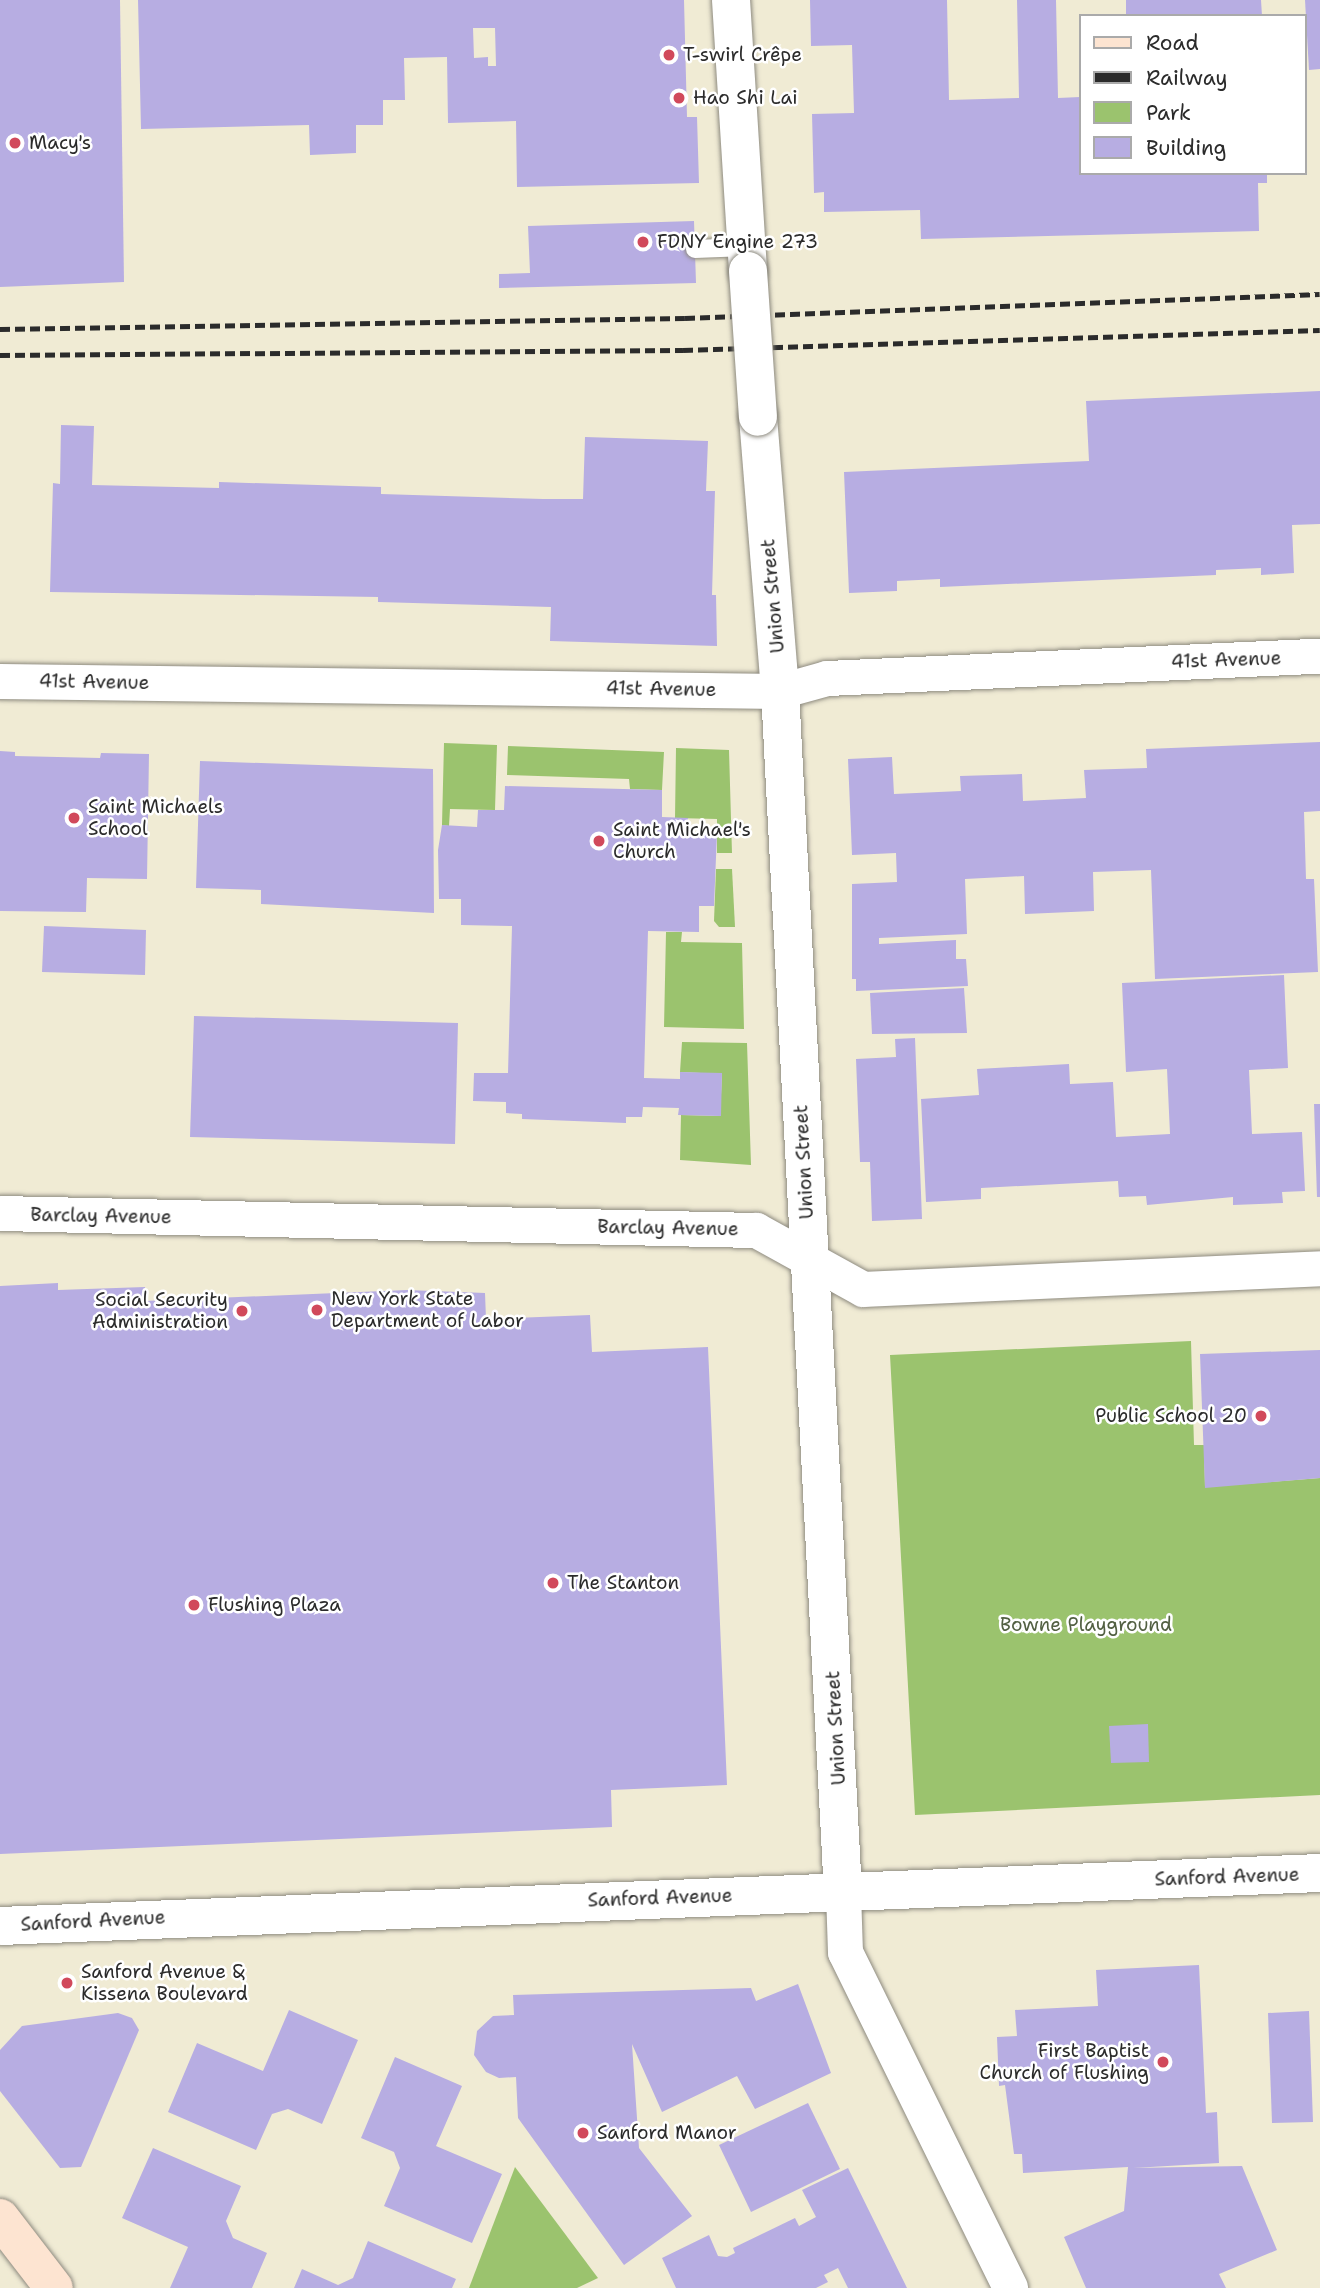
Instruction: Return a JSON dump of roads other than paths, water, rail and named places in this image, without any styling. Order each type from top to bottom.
[{"type":"main road","points":[[0,2218],[54,2288]]},
{"type":"street","name":"Union Street","points":[[731,0],[758,417],[780,691],[811,1260],[813,1377],[824,1510],[845,1952],[1010,2288]]},
{"type":"street","name":"41st Avenue","points":[[0,681],[780,691],[827,678],[1320,656]]},
{"type":"street","name":"Barclay Avenue","points":[[0,1213],[756,1230],[863,1289],[1320,1268]]},
{"type":"street","name":"Sanford Avenue","points":[[0,1926],[1320,1873]]},
{"type":"lane","points":[[695,249],[747,259]]},
{"type":"railway","points":[[0,329],[685,318],[1320,294]]},
{"type":"railway","points":[[0,355],[683,350],[1320,330]]},
{"type":"place","name":"T-swirl Crêpe","points":[[669,55]]},
{"type":"place","name":"Hao Shi Lai","points":[[679,98]]},
{"type":"place","name":"Macy's","points":[[15,143]]},
{"type":"place","name":"FDNY Engine 273","points":[[643,242]]},
{"type":"place","name":"Saint Michaels School","points":[[74,818]]},
{"type":"place","name":"Saint Michael's Church","points":[[599,841]]},
{"type":"place","name":"New York State Department of Labor","points":[[317,1310]]},
{"type":"place","name":"Social Security Administration","points":[[242,1311]]},
{"type":"place","name":"Public School 20","points":[[1261,1416]]},
{"type":"place","name":"The Stanton","points":[[553,1583]]},
{"type":"place","name":"Flushing Plaza","points":[[194,1605]]},
{"type":"place","name":"Sanford Avenue & Kissena Boulevard","points":[[67,1983]]},
{"type":"place","name":"First Baptist Church of Flushing","points":[[1163,2062]]},
{"type":"place","name":"Sanford Manor","points":[[583,2133]]},
{"type":"park label","name":"Bowne Playground","points":[[1086,1625]]}]
